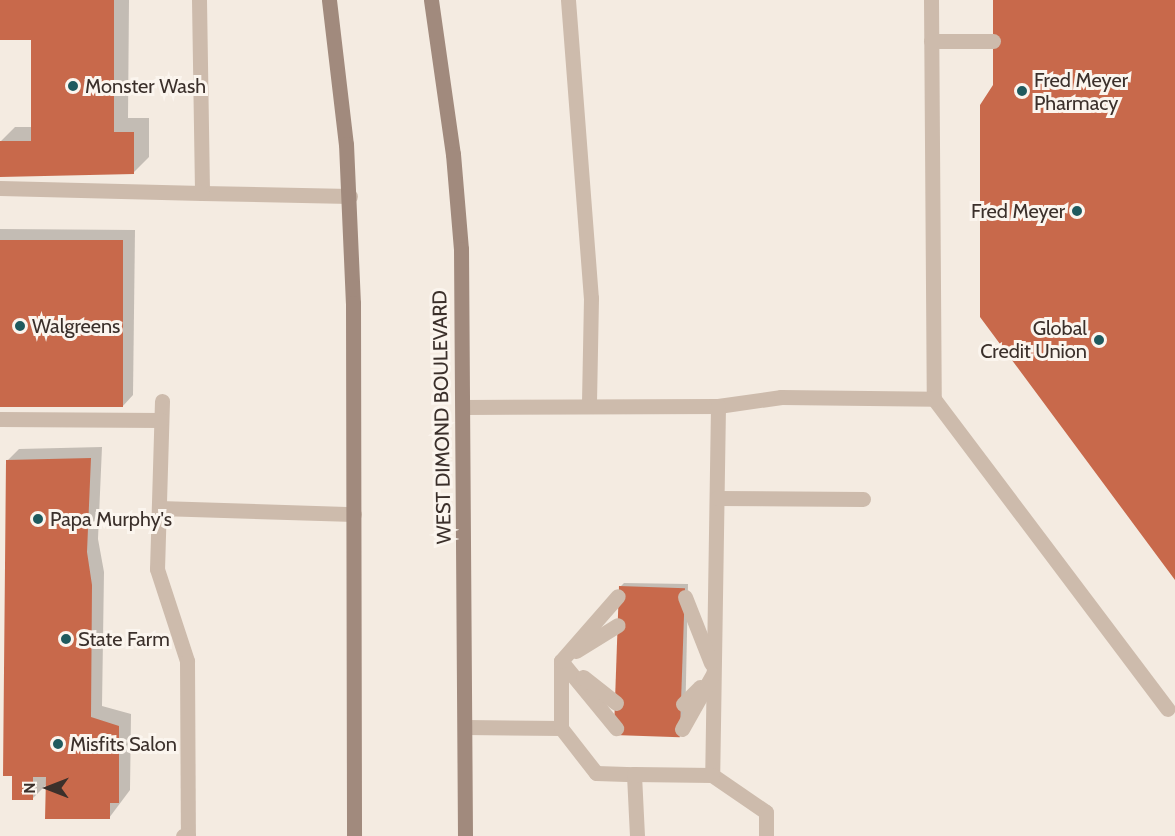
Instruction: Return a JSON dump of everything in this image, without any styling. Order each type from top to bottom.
[{"type":"main road","points":[[329,0],[350,195],[354,514],[354,836]]},
{"type":"main road","name":"WEST DIMOND BOULEVARD","points":[[431,0],[459,215],[464,407],[465,836]]},
{"type":"lane","points":[[199,0],[202,193]]},
{"type":"lane","points":[[568,0],[591,298],[589,406]]},
{"type":"lane","points":[[931,0],[934,399],[1172,712]]},
{"type":"lane","points":[[931,41],[993,41]]},
{"type":"lane","points":[[0,188],[350,195]]},
{"type":"lane","points":[[464,407],[718,406],[781,397],[934,399]]},
{"type":"lane","points":[[162,401],[157,569],[187,661],[188,835],[183,836]]},
{"type":"lane","points":[[712,775],[718,406]]},
{"type":"lane","points":[[0,419],[161,420]]},
{"type":"lane","points":[[717,498],[863,499]]},
{"type":"lane","points":[[159,508],[354,514]]},
{"type":"lane","points":[[618,596],[561,661],[561,728],[596,773],[712,775],[766,812],[766,836]]},
{"type":"lane","points":[[685,597],[714,671]]},
{"type":"lane","points":[[561,661],[618,624]]},
{"type":"lane","points":[[684,626],[714,671]]},
{"type":"lane","points":[[561,661],[616,703]]},
{"type":"lane","points":[[561,661],[616,728]]},
{"type":"lane","points":[[682,704],[714,671]]},
{"type":"lane","points":[[682,729],[714,671]]},
{"type":"lane","points":[[465,727],[561,728]]},
{"type":"lane","points":[[634,774],[637,836]]},
{"type":"building","name":"Monster Wash","points":[[0,0],[114,0],[114,132],[134,132],[134,174],[0,177],[0,141],[31,141],[31,40],[0,40]]},
{"type":"building","name":"Fred Meyer","points":[[993,0],[1175,0],[1175,580],[980,317],[980,105],[993,85]]},
{"type":"building","points":[[0,240],[123,240],[123,407],[0,407]]},
{"type":"building","points":[[91,458],[87,552],[92,585],[91,717],[119,726],[119,803],[110,803],[110,819],[45,819],[46,777],[33,777],[33,800],[12,800],[12,776],[3,776],[6,460]]},
{"type":"building","points":[[619,586],[685,588],[680,737],[614,735]]},
{"type":"place","name":"Monster Wash","points":[[73,86]]},
{"type":"place","name":"Fred Meyer Pharmacy","points":[[1022,91]]},
{"type":"place","name":"Fred Meyer","points":[[1077,211]]},
{"type":"place","name":"Walgreens","points":[[20,326]]},
{"type":"place","name":"Global Credit Union","points":[[1099,340]]},
{"type":"place","name":"Papa Murphy's","points":[[38,519]]},
{"type":"place","name":"State Farm","points":[[66,639]]},
{"type":"place","name":"Misfits Salon","points":[[58,744]]}]
